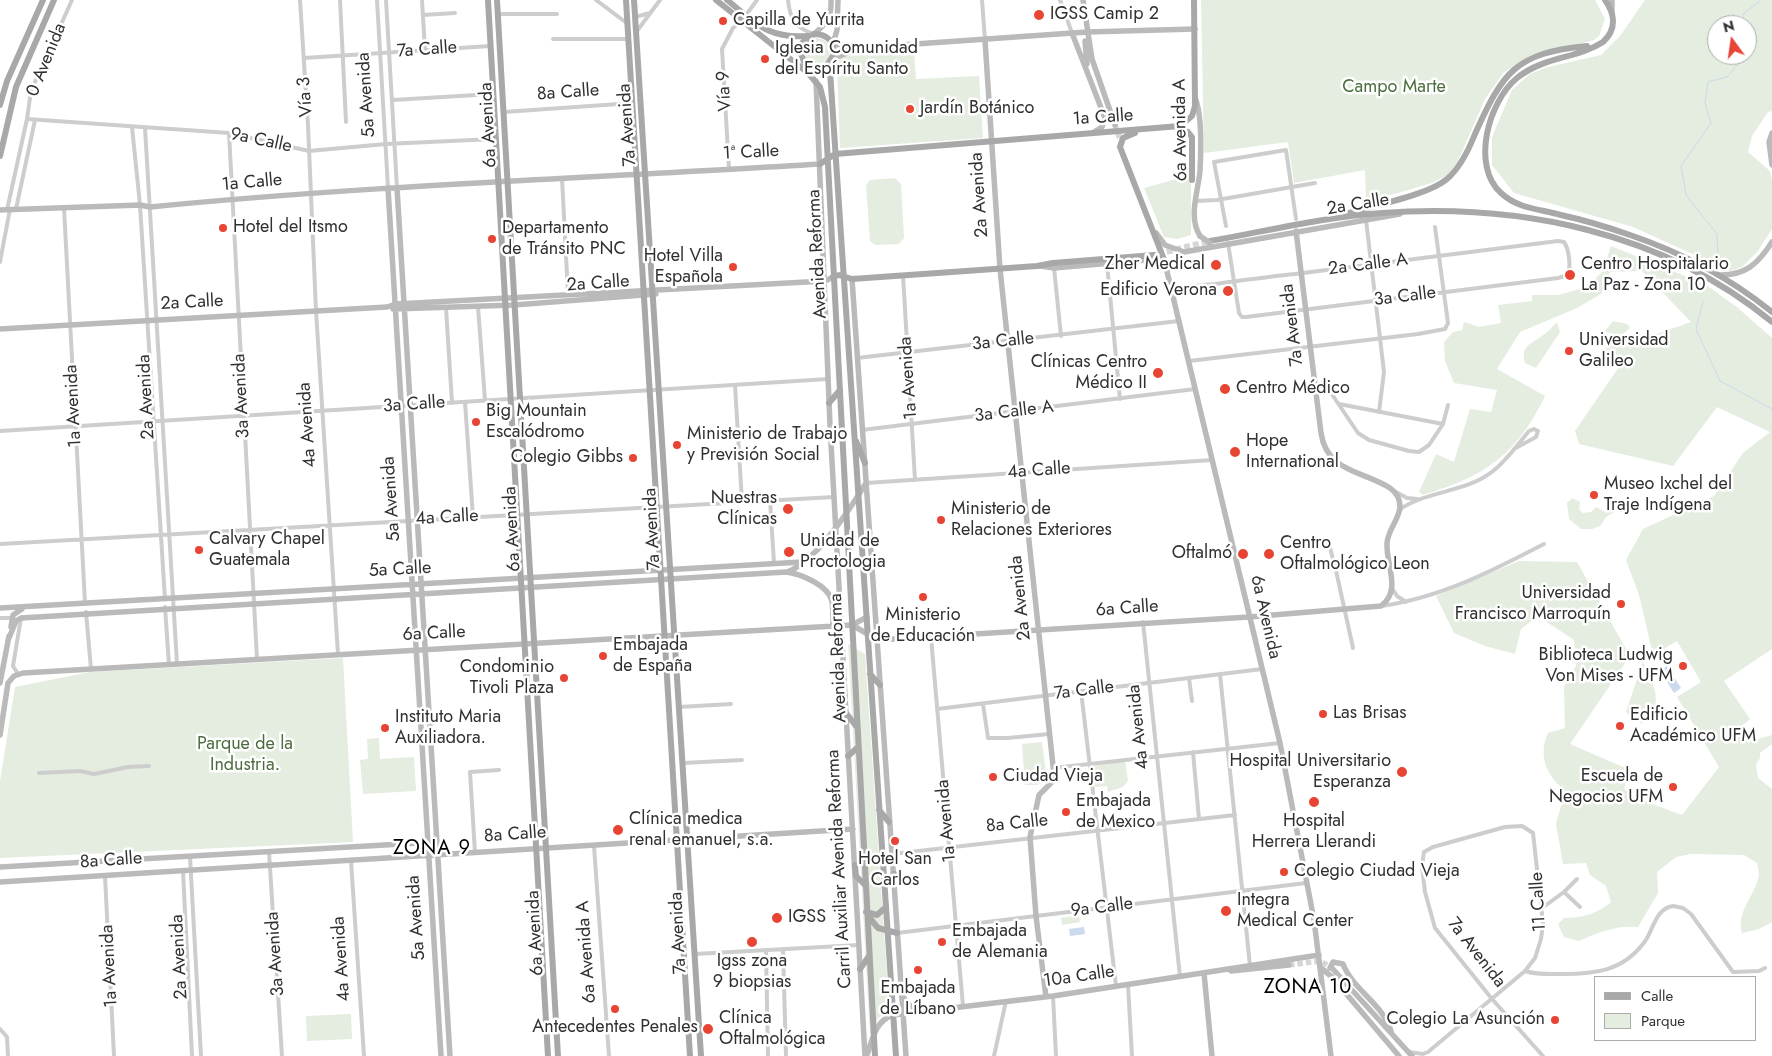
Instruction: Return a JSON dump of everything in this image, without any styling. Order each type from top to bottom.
[{"type":"main road","points":[[1,100],[43,0]]},
{"type":"main road","points":[[0,156],[16,87],[54,0]]},
{"type":"main road","name":"6a Avenida","points":[[488,0],[494,139],[511,399],[548,1056]]},
{"type":"main road","name":"6a Avenida","points":[[498,0],[533,644],[558,1056]]},
{"type":"main road","name":"7a Avenida","points":[[626,0],[690,1056]]},
{"type":"main road","name":"7a Avenida","points":[[634,0],[701,1056]]},
{"type":"main road","points":[[716,0],[776,35],[791,37],[823,35],[833,44],[832,59],[827,65],[819,68],[810,67],[804,62],[793,61]]},
{"type":"main road","points":[[727,0],[744,18]]},
{"type":"main road","name":"6a Avenida A","points":[[1194,0],[1195,96]]},
{"type":"main road","points":[[1605,0],[1612,13],[1612,31],[1600,45],[1535,66],[1515,79],[1504,92],[1495,110],[1484,149],[1486,167],[1491,180],[1501,194],[1519,205],[1595,223],[1662,247],[1718,275],[1772,312]]},
{"type":"main road","name":"Avenida Reforma","points":[[744,18],[816,81],[825,107],[847,512],[857,748],[875,1056]]},
{"type":"main road","points":[[808,73],[800,47],[812,35]]},
{"type":"main road","points":[[1328,220],[1424,192],[1443,183],[1451,176],[1468,150],[1493,95],[1512,71],[1526,61],[1539,57],[1577,47],[1600,45]]},
{"type":"main road","name":"Avenida Reforma","points":[[832,59],[830,71],[853,436],[896,1056]]},
{"type":"main road","points":[[1192,180],[1192,137],[1188,132],[1177,127],[1192,116],[1195,96]]},
{"type":"main road","name":"1a Calle","points":[[992,142],[1177,127]]},
{"type":"main road","points":[[1144,130],[1123,138],[1120,148],[1165,262]]},
{"type":"main road","name":"1ª Calle","points":[[820,164],[836,154],[992,142]]},
{"type":"main road","points":[[1408,211],[1444,210],[1503,214],[1560,222],[1601,232],[1656,252],[1691,269],[1751,306],[1772,322]]},
{"type":"main road","name":"2a Calle","points":[[1210,242],[1328,220],[1408,211]]},
{"type":"main road","name":"2a Calle","points":[[833,277],[843,276],[852,279],[1000,269],[1154,255]]},
{"type":"main road","name":"2a Calle","points":[[834,285],[844,284],[852,279]]},
{"type":"main road","points":[[829,403],[840,390]]},
{"type":"main road","points":[[853,436],[865,463]]},
{"type":"main road","points":[[870,674],[880,685]]},
{"type":"main road","points":[[846,713],[856,726]]},
{"type":"main road","points":[[848,756],[857,748]]},
{"type":"main road","points":[[879,810],[889,822]]},
{"type":"main road","points":[[855,865],[856,876],[865,885]]},
{"type":"main road","points":[[884,886],[894,874]]},
{"type":"main road","points":[[866,912],[877,915],[886,908]]},
{"type":"main road","points":[[866,912],[874,925],[888,932],[897,933]]},
{"type":"main road","points":[[860,969],[869,956]]},
{"type":"street","name":"0 Avenida","points":[[0,262],[31,91],[72,0]]},
{"type":"street","name":"Vía 3","points":[[300,0],[310,194]]},
{"type":"street","points":[[340,0],[346,122]]},
{"type":"street","name":"5a Avenida","points":[[377,0],[408,521],[418,650],[427,842],[441,1056]]},
{"type":"street","name":"5a Avenida","points":[[386,0],[450,1056]]},
{"type":"street","points":[[422,0],[425,50]]},
{"type":"street","points":[[596,0],[628,24]]},
{"type":"street","points":[[637,31],[660,0]]},
{"type":"street","name":"Vía 9","points":[[729,169],[722,49],[733,28],[744,18],[757,0]]},
{"type":"street","points":[[788,0],[789,12],[794,24],[812,35],[824,26],[830,15],[831,0]]},
{"type":"street","points":[[838,0],[837,33],[833,44],[858,48],[1087,32],[1195,29]]},
{"type":"street","points":[[982,0],[985,40]]},
{"type":"street","points":[[1060,0],[1105,118],[1102,127],[1092,133]]},
{"type":"street","points":[[1083,0],[1087,32],[1096,74],[1115,126]]},
{"type":"street","points":[[1612,0],[1612,13]]},
{"type":"street","points":[[423,15],[455,13]]},
{"type":"street","points":[[635,17],[650,13]]},
{"type":"street","points":[[498,14],[557,14]]},
{"type":"street","points":[[1087,32],[1085,40],[1088,71]]},
{"type":"street","points":[[837,33],[840,42],[847,46]]},
{"type":"street","points":[[552,39],[629,39]]},
{"type":"street","name":"2a Avenida","points":[[985,40],[1000,269],[1040,630],[1053,768],[1052,782],[1039,795],[1030,837],[1036,916],[1050,996],[1056,1056]]},
{"type":"street","name":"7a Calle","points":[[304,58],[490,46]]},
{"type":"street","points":[[832,59],[858,48]]},
{"type":"street","name":"Carril Auxiliar Avenida Reforma","points":[[816,81],[829,403],[866,1056]]},
{"type":"street","points":[[392,100],[492,94]]},
{"type":"street","name":"6a Avenida A","points":[[1195,96],[1198,106],[1200,170],[1195,201],[1196,227],[1200,236],[1210,242],[1225,243]]},
{"type":"street","name":"8a Calle","points":[[504,112],[633,104]]},
{"type":"street","name":"9a Calle","points":[[27,120],[229,134],[309,151],[386,144],[494,139]]},
{"type":"street","name":"0 Avenida","points":[[8,210],[35,120]]},
{"type":"street","name":"2a Avenida","points":[[132,127],[140,205],[165,599]]},
{"type":"street","name":"2a Avenida","points":[[146,128],[177,664]]},
{"type":"street","points":[[1772,133],[1769,142],[1772,165]]},
{"type":"street","name":"3a Avenida","points":[[229,134],[252,594],[257,659]]},
{"type":"street","points":[[1226,226],[1214,162],[1286,150],[1296,219]]},
{"type":"street","name":"6a Avenida","points":[[1124,151],[1165,262],[1280,743],[1319,955],[1331,1056]]},
{"type":"street","name":"1ª Calle","points":[[508,181],[820,164]]},
{"type":"street","points":[[562,178],[568,294]]},
{"type":"street","name":"1a Calle","points":[[8,210],[140,205],[150,207],[240,198],[508,181]]},
{"type":"street","points":[[1195,201],[1221,199],[1315,184]]},
{"type":"street","name":"4a Avenida","points":[[310,194],[338,654]]},
{"type":"street","name":"1a Avenida","points":[[64,208],[86,604]]},
{"type":"street","name":"2a Calle","points":[[1153,229],[1162,242],[1177,251],[1184,252],[1408,211]]},
{"type":"street","points":[[1366,220],[1384,372],[1378,412]]},
{"type":"street","points":[[1188,361],[1380,339],[1445,329],[1448,323],[1445,292],[1435,227]]},
{"type":"street","name":"7a Avenida","points":[[1296,231],[1326,451],[1334,461],[1372,478],[1396,492]]},
{"type":"street","name":"2a Calle A","points":[[1171,290],[1558,241],[1564,242],[1567,246],[1570,271],[1568,275]]},
{"type":"street","points":[[1718,275],[1733,276],[1746,271],[1772,242]]},
{"type":"street","points":[[1225,243],[1234,281]]},
{"type":"street","name":"2a Calle","points":[[1037,266],[1054,268],[1159,259],[1165,262]]},
{"type":"street","points":[[1107,264],[1120,399]]},
{"type":"street","points":[[1054,268],[1061,336]]},
{"type":"street","name":"1a Avenida","points":[[903,275],[915,480]]},
{"type":"street","name":"3a Calle","points":[[1234,281],[1242,317],[1558,278],[1568,275]]},
{"type":"street","name":"2a Calle","points":[[0,329],[405,306],[514,302],[825,281],[833,277]]},
{"type":"street","points":[[852,279],[906,1056]]},
{"type":"street","name":"2a Calle","points":[[825,281],[834,285]]},
{"type":"street","name":"2a Calle","points":[[514,302],[568,294],[644,293]]},
{"type":"street","name":"2a Calle","points":[[405,306],[478,307],[504,302]]},
{"type":"street","points":[[478,307],[485,400]]},
{"type":"street","points":[[446,308],[452,403]]},
{"type":"street","name":"3a Calle","points":[[857,358],[1179,321]]},
{"type":"street","points":[[400,378],[409,377]]},
{"type":"street","name":"3a Calle","points":[[0,431],[828,379]]},
{"type":"street","points":[[1323,381],[1358,433],[1369,440],[1414,452],[1430,445],[1443,424],[1448,405]]},
{"type":"street","points":[[735,385],[742,502]]},
{"type":"street","name":"3a Calle A","points":[[862,430],[1195,389]]},
{"type":"street","points":[[466,402],[473,517]]},
{"type":"street","points":[[1339,404],[1443,424]]},
{"type":"street","points":[[1399,510],[1420,499],[1482,477],[1493,471],[1529,431],[1534,429],[1538,431],[1536,438],[1514,449]]},
{"type":"street","name":"4a Calle","points":[[866,484],[1212,460]]},
{"type":"street","name":"5a Calle","points":[[786,572],[802,562],[837,528],[866,484]]},
{"type":"street","points":[[1396,492],[1407,498],[1420,499]]},
{"type":"street","points":[[1381,606],[1388,600],[1392,588],[1387,545],[1388,536],[1399,510],[1396,492]]},
{"type":"street","name":"4a Calle","points":[[0,544],[834,497]]},
{"type":"street","points":[[770,500],[774,563]]},
{"type":"street","points":[[1295,541],[1325,539],[1331,549],[1353,648]]},
{"type":"street","name":"6a Calle","points":[[18,674],[833,626],[852,626],[878,640],[1345,610],[1408,602],[1476,578],[1544,544]]},
{"type":"street","name":"5a Calle","points":[[0,608],[802,562]]},
{"type":"street","name":"5a Calle","points":[[0,618],[17,620],[86,612],[166,607],[786,572],[806,578],[828,594],[832,603],[833,626]]},
{"type":"street","points":[[1392,588],[1400,599],[1408,602]]},
{"type":"street","points":[[0,735],[8,683],[12,677],[18,674],[13,666],[16,611],[26,607]]},
{"type":"street","points":[[166,607],[169,664]]},
{"type":"street","points":[[86,612],[91,670]]},
{"type":"street","points":[[852,626],[867,617]]},
{"type":"street","points":[[0,679],[9,638],[17,620]]},
{"type":"street","name":"4a Avenida","points":[[1143,622],[1180,977]]},
{"type":"street","name":"1a Avenida","points":[[931,637],[963,1006]]},
{"type":"street","name":"7a Calle","points":[[937,709],[1262,668]]},
{"type":"street","points":[[1220,674],[1250,966]]},
{"type":"street","points":[[1189,678],[1192,700]]},
{"type":"street","points":[[1081,691],[1088,764],[1116,986]]},
{"type":"street","points":[[679,707],[731,704]]},
{"type":"street","points":[[983,704],[988,738],[1050,734]]},
{"type":"street","points":[[1053,768],[1280,743]]},
{"type":"street","points":[[1193,752],[1199,819]]},
{"type":"street","points":[[683,763],[742,760]]},
{"type":"street","points":[[38,773],[80,771],[94,774],[128,767],[148,766]]},
{"type":"street","points":[[476,853],[470,772],[499,770]]},
{"type":"street","name":"8a Calle","points":[[892,854],[1235,815]]},
{"type":"street","name":"11 Calle","points":[[1410,1054],[1428,1052],[1525,971],[1530,966],[1540,946],[1543,924],[1533,833],[1522,826],[1491,830],[1433,847],[1424,852]]},
{"type":"street","name":"8a Calle","points":[[0,882],[852,829]]},
{"type":"street","name":"8a Calle","points":[[0,867],[437,842]]},
{"type":"street","name":"6a Avenida A","points":[[594,846],[610,1056]]},
{"type":"street","name":"3a Avenida","points":[[269,852],[282,1056]]},
{"type":"street","name":"7a Avenida","points":[[1424,852],[1422,866],[1425,892],[1435,928],[1492,999],[1544,1056]]},
{"type":"street","name":"2a Avenida","points":[[190,857],[201,1056]]},
{"type":"street","name":"4a Avenida","points":[[351,861],[364,1056]]},
{"type":"street","name":"2a Avenida","points":[[183,871],[192,1056]]},
{"type":"street","name":"1a Avenida","points":[[106,876],[114,1056]]},
{"type":"street","points":[[1542,908],[1577,880]]},
{"type":"street","name":"9a Calle","points":[[897,933],[1306,883]]},
{"type":"street","points":[[1564,892],[1580,907]]},
{"type":"street","points":[[1572,899],[1577,894]]},
{"type":"street","points":[[1525,971],[1548,974],[1591,974],[1609,970],[1624,962],[1644,943],[1659,914],[1673,906],[1683,908],[1691,914],[1733,972],[1759,971],[1764,968]]},
{"type":"street","points":[[695,954],[859,945]]},
{"type":"street","points":[[783,949],[786,1056]]},
{"type":"street","points":[[766,950],[768,1056]]},
{"type":"street","name":"10a Calle","points":[[893,1015],[1050,996],[1224,971],[1319,955]]},
{"type":"street","points":[[1332,977],[1331,964],[1336,962],[1343,964],[1348,977],[1388,1021],[1391,1032]]},
{"type":"street","points":[[1224,971],[1239,972],[1288,965]]},
{"type":"street","points":[[1331,967],[1410,1054]]},
{"type":"street","points":[[1321,968],[1332,977],[1399,1056]]},
{"type":"street","points":[[1204,973],[1212,1056]]},
{"type":"street","points":[[436,981],[445,980]]},
{"type":"street","points":[[1128,984],[1132,1056]]},
{"type":"street","points":[[901,993],[908,1004],[920,1011]]},
{"type":"street","points":[[994,1056],[1006,1001]]},
{"type":"street","points":[[866,1056],[874,1035],[884,1019],[893,1015]]},
{"type":"street","points":[[1,1030],[7,1037],[8,1056]]},
{"type":"green space","name":"Campo Marte","points":[[1201,0],[1595,0],[1605,19],[1599,36],[1594,40],[1527,58],[1504,72],[1485,99],[1457,163],[1447,175],[1432,183],[1366,202],[1365,170],[1294,183],[1288,142],[1204,153]]},
{"type":"green space","points":[[1645,0],[1772,0],[1772,111],[1768,112],[1752,136],[1748,152],[1770,171],[1772,180],[1772,229],[1758,251],[1742,267],[1730,271],[1633,227],[1514,193],[1492,165],[1492,137],[1512,90],[1530,74],[1548,67],[1601,55],[1620,36]]},
{"type":"green space","points":[[817,38],[826,42],[830,51],[826,60],[817,64],[808,60],[804,51],[808,42]]},
{"type":"green space","name":"Jardín Botánico","points":[[914,51],[916,79],[979,76],[983,138],[840,148],[837,62],[844,56]]},
{"type":"green space","points":[[1191,175],[1191,235],[1177,239],[1164,237],[1144,188]]},
{"type":"green space","points":[[895,178],[901,184],[904,238],[899,244],[875,245],[870,241],[866,185],[870,180]]},
{"type":"green space","points":[[1611,246],[1705,284],[1738,308],[1772,338],[1772,649],[1724,681],[1750,719],[1742,726],[1754,740],[1772,735],[1772,744],[1760,753],[1760,758],[1756,765],[1758,778],[1772,789],[1772,922],[1759,929],[1742,933],[1741,919],[1743,912],[1759,877],[1757,863],[1744,855],[1691,854],[1676,857],[1657,872],[1658,893],[1638,927],[1608,930],[1579,941],[1564,937],[1558,924],[1564,918],[1589,915],[1611,902],[1606,886],[1590,875],[1586,863],[1563,864],[1556,824],[1565,791],[1549,772],[1544,757],[1545,741],[1548,733],[1565,728],[1564,687],[1576,666],[1574,640],[1538,616],[1521,629],[1515,654],[1485,646],[1454,633],[1436,596],[1519,561],[1577,562],[1630,656],[1570,744],[1630,770],[1624,789],[1636,798],[1682,815],[1719,767],[1677,697],[1701,682],[1677,641],[1653,655],[1639,595],[1626,560],[1643,529],[1714,496],[1743,453],[1770,432],[1717,407],[1673,466],[1579,444],[1575,431],[1623,361],[1608,357],[1609,352],[1605,350],[1611,339],[1611,333],[1604,332],[1613,321],[1627,324],[1630,328],[1624,333],[1627,336],[1624,342],[1637,341],[1691,322],[1642,271],[1610,272],[1601,294],[1577,308],[1520,332],[1497,369],[1545,396],[1534,417],[1510,449],[1481,471],[1445,488],[1423,495],[1419,492],[1436,454],[1454,462],[1470,409],[1491,412],[1497,390],[1454,383],[1445,361],[1444,342],[1453,332],[1462,330],[1464,322],[1479,327],[1501,323],[1498,305],[1532,301],[1532,295],[1559,295],[1579,289],[1595,279],[1603,271]]},
{"type":"green space","points":[[1557,322],[1560,332],[1536,368],[1525,363],[1525,349]]},
{"type":"green space","points":[[1615,497],[1622,503],[1617,511],[1607,516],[1600,526],[1592,529],[1581,529],[1569,519],[1567,503],[1572,498],[1580,502],[1579,509],[1583,513],[1591,512],[1596,507],[1607,513]]},
{"type":"green space","points":[[848,644],[865,654],[889,1004],[888,1012],[878,1018],[870,1035]]},
{"type":"green space","name":"Parque de la Industria.","points":[[343,658],[353,842],[0,858],[0,781],[15,687],[90,672]]},
{"type":"green space","points":[[1643,661],[1656,694],[1656,700],[1655,706],[1649,709],[1642,724],[1626,712]]},
{"type":"green space","points":[[379,738],[380,759],[414,757],[416,791],[363,794],[360,760],[368,759],[367,739]]},
{"type":"green space","points":[[1042,742],[1047,781],[1037,785],[1025,785],[1022,744]]},
{"type":"green space","points":[[1125,761],[1128,781],[1123,787],[1108,792],[1107,786],[1095,787],[1092,766]]},
{"type":"green space","points":[[1079,915],[1080,922],[1062,925],[1061,918]]},
{"type":"green space","points":[[351,1014],[352,1039],[307,1041],[306,1016]]},
{"type":"water","points":[[1667,666],[1681,688],[1674,693],[1660,671]]},
{"type":"water","points":[[1084,927],[1085,934],[1070,936],[1069,929]]},
{"type":"waterway","points":[[1744,15],[1761,0]]},
{"type":"waterway","points":[[1718,257],[1717,234],[1686,195],[1681,166],[1711,123],[1705,103],[1708,82],[1727,77],[1737,65]]},
{"type":"waterway","points":[[1703,301],[1696,329],[1720,381],[1772,409]]},
{"type":"tunnel","points":[[1115,125],[1122,145]]},
{"type":"tunnel","points":[[1158,254],[1210,241]]},
{"type":"tunnel","points":[[1289,965],[1320,961],[1331,967]]},
{"type":"place","name":"IGSS Camip 2","points":[[1039,15]]},
{"type":"place","name":"Capilla de Yurrita","points":[[723,21]]},
{"type":"place","name":"Iglesia Comunidad del Espíritu Santo","points":[[765,59]]},
{"type":"place","name":"Jardín Botánico","points":[[910,109]]},
{"type":"place","name":"Hotel del Itsmo","points":[[223,228]]},
{"type":"place","name":"Departamento de Tránsito PNC","points":[[492,239]]},
{"type":"place","name":"Zher Medical","points":[[1216,265]]},
{"type":"place","name":"Hotel Villa Española","points":[[733,267]]},
{"type":"place","name":"Centro Hospitalario La Paz - Zona 10","points":[[1570,275]]},
{"type":"place","name":"Edificio Verona","points":[[1228,291]]},
{"type":"place","name":"Universidad Galileo","points":[[1569,351]]},
{"type":"place","name":"Clínicas Centro Médico II","points":[[1158,373]]},
{"type":"place","name":"Centro Médico","points":[[1225,389]]},
{"type":"place","name":"Big Mountain Escalódromo","points":[[476,422]]},
{"type":"place","name":"Ministerio de Trabajo y Previsión Social","points":[[677,445]]},
{"type":"place","name":"Hope International","points":[[1235,452]]},
{"type":"place","name":"Colegio Gibbs","points":[[633,458]]},
{"type":"place","name":"Museo Ixchel del Traje Indígena","points":[[1594,495]]},
{"type":"place","name":"Nuestras Clínicas","points":[[788,509]]},
{"type":"place","name":"Ministerio de Relaciones Exteriores","points":[[941,520]]},
{"type":"place","name":"Calvary Chapel Guatemala","points":[[199,550]]},
{"type":"place","name":"Unidad de Proctologia","points":[[789,552]]},
{"type":"place","name":"Oftalmó","points":[[1243,554]]},
{"type":"place","name":"Centro Oftalmológico Leon","points":[[1269,554]]},
{"type":"place","name":"Ministerio de Educación","points":[[923,597]]},
{"type":"place","name":"Universidad Francisco Marroquín","points":[[1621,604]]},
{"type":"place","name":"Embajada de España","points":[[603,656]]},
{"type":"place","name":"Biblioteca Ludwig Von Mises - UFM","points":[[1683,666]]},
{"type":"place","name":"Condominio Tivoli Plaza","points":[[564,678]]},
{"type":"place","name":"Las Brisas","points":[[1323,714]]},
{"type":"place","name":"Edificio Académico UFM","points":[[1620,726]]},
{"type":"place","name":"Instituto Maria Auxiliadora.","points":[[385,728]]},
{"type":"place","name":"Hospital Universitario Esperanza","points":[[1402,772]]},
{"type":"place","name":"Ciudad Vieja","points":[[993,777]]},
{"type":"place","name":"Escuela de Negocios UFM","points":[[1673,787]]},
{"type":"place","name":"Hospital Herrera Llerandi","points":[[1314,802]]},
{"type":"place","name":"Embajada de Mexico","points":[[1066,812]]},
{"type":"place","name":"Clínica medica renal emanuel, s.a.","points":[[618,830]]},
{"type":"place","name":"Hotel San Carlos","points":[[895,841]]},
{"type":"place","name":"Colegio Ciudad Vieja","points":[[1284,872]]},
{"type":"place","name":"Integra Medical Center","points":[[1226,911]]},
{"type":"place","name":"IGSS","points":[[777,918]]},
{"type":"place","name":"Igss zona 9 biopsias","points":[[752,942]]},
{"type":"place","name":"Embajada de Alemania","points":[[942,942]]},
{"type":"place","name":"Embajada de Líbano","points":[[918,970]]},
{"type":"place","name":"Antecedentes Penales","points":[[615,1009]]},
{"type":"place","name":"Colegio La Asunción","points":[[1555,1020]]},
{"type":"place","name":"Clínica Oftalmológica","points":[[708,1029]]},
{"type":"district","name":"ZONA 9","points":[[432,849]]},
{"type":"district","name":"ZONA 10","points":[[1308,988]]}]
